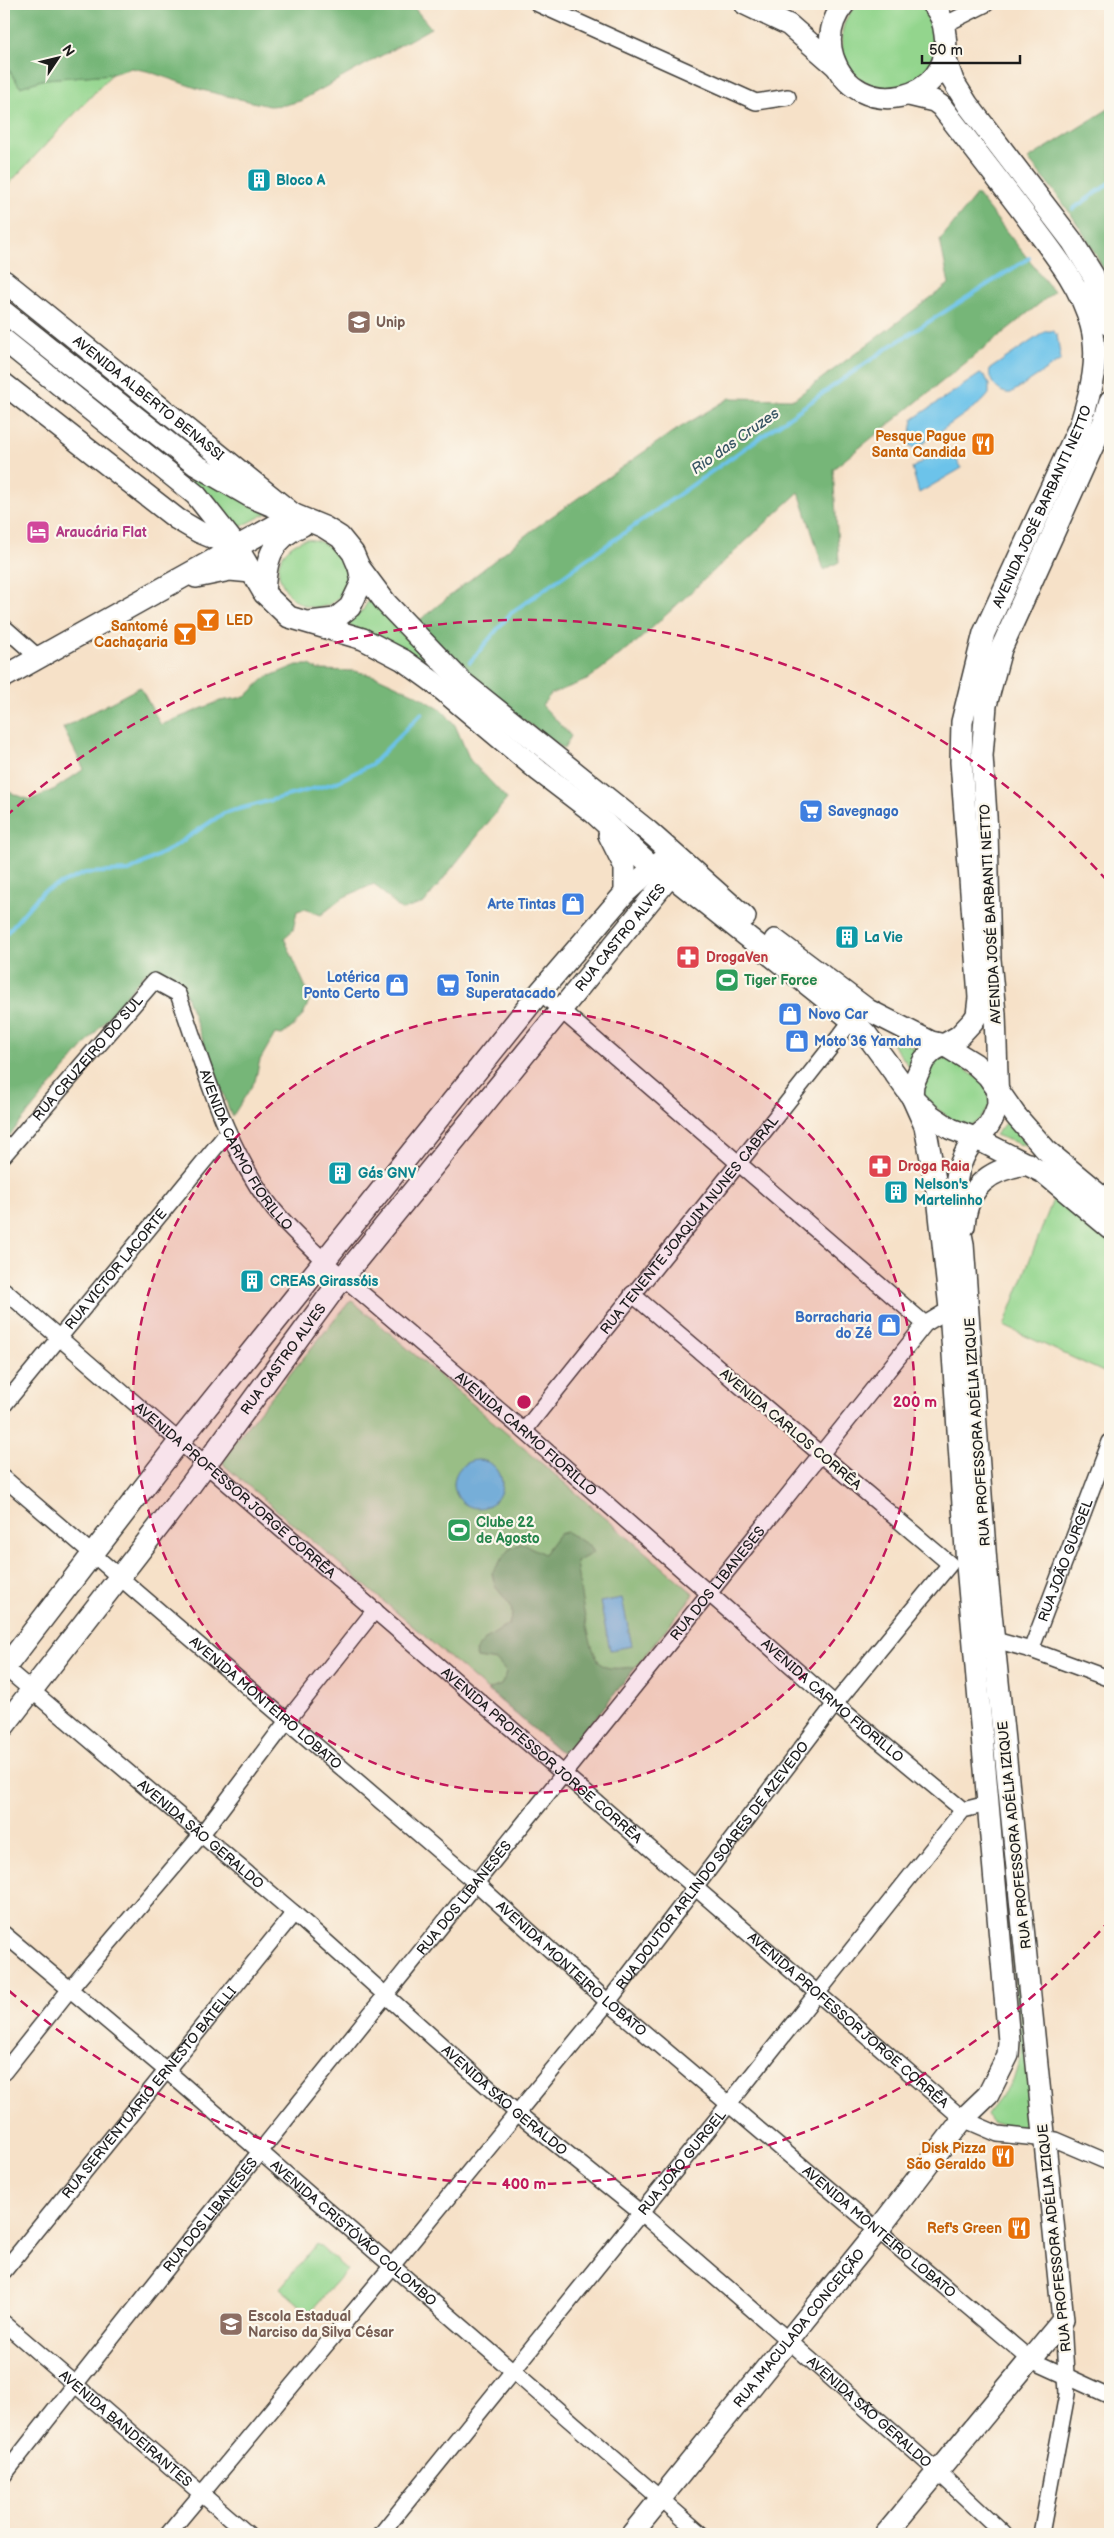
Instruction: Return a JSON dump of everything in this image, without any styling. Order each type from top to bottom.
[{"type":"street","points":[[538,4],[756,102],[788,97]]},
{"type":"street","points":[[745,4],[789,25],[836,66],[849,84],[877,98],[893,99],[909,95],[925,86],[937,72],[944,55],[946,40],[944,25],[932,4]]},
{"type":"street","points":[[836,66],[830,48],[831,29],[838,12],[844,4]]},
{"type":"street","points":[[944,25],[986,4]]},
{"type":"street","points":[[944,55],[953,81],[968,105],[1072,241],[1092,275],[1110,325]]},
{"type":"street","name":"AVENIDA JOSÉ BARBANTI NETTO","points":[[909,95],[934,102],[941,106],[1055,255],[1079,292],[1092,326],[1095,361],[1091,392],[1081,423],[984,633],[964,715],[961,762],[979,998],[977,1015],[971,1025],[959,1036],[944,1044]]},
{"type":"street","name":"AVENIDA ALBERTO BENASSI","points":[[4,281],[303,518]]},
{"type":"street","points":[[4,312],[196,465],[251,497],[303,518],[340,537],[353,553],[359,567],[362,582],[350,607],[335,619],[303,622]]},
{"type":"street","points":[[4,340],[196,495],[236,547],[264,593],[289,617],[363,640],[403,660],[598,816],[662,872],[852,1020],[866,1034],[912,1097],[930,1115],[951,1129],[975,1138],[1044,1173],[1110,1228]]},
{"type":"street","points":[[4,384],[177,519],[199,532],[236,547]]},
{"type":"street","name":"AVENIDA JOSÉ BARBANTI NETTO","points":[[999,1091],[996,1061],[996,1014],[990,959],[990,890],[982,756],[986,705],[1001,649],[1105,419],[1110,402]]},
{"type":"street","points":[[4,677],[236,547],[303,518]]},
{"type":"street","points":[[264,593],[265,571],[271,551],[279,540],[293,530],[303,518]]},
{"type":"street","points":[[359,567],[402,620],[461,681],[648,831],[738,911],[868,1010],[931,1042],[944,1044],[975,1064],[1046,1150],[1110,1203]]},
{"type":"street","points":[[167,585],[230,570],[251,572]]},
{"type":"street","points":[[4,627],[39,658]]},
{"type":"street","points":[[598,816],[625,867],[625,893]]},
{"type":"street","name":"RUA CASTRO ALVES","points":[[4,1726],[205,1465],[343,1277],[598,963],[674,853]]},
{"type":"street","name":"RUA CASTRO ALVES","points":[[4,1668],[178,1442],[325,1262],[540,992],[625,893],[662,872]]},
{"type":"street","points":[[578,947],[598,963]]},
{"type":"street","name":"RUA CRUZEIRO DO SUL","points":[[4,1155],[154,981],[178,994]]},
{"type":"street","points":[[540,992],[741,1163],[925,1324]]},
{"type":"street","name":"AVENIDA CARMO FIORILLO","points":[[178,994],[228,1132],[274,1210],[325,1262],[711,1593],[835,1704],[963,1810]]},
{"type":"street","name":"RUA TENENTE JOAQUIM NUNES CABRAL","points":[[524,1431],[632,1294],[741,1163],[852,1020]]},
{"type":"street","points":[[912,1097],[913,1084],[920,1066],[933,1051],[944,1044]]},
{"type":"street","points":[[975,1138],[986,1130],[994,1118],[998,1105],[999,1091]]},
{"type":"street","name":"RUA PROFESSORA ADÉLIA IZIQUE","points":[[912,1097],[925,1126],[959,1304]]},
{"type":"street","name":"RUA VICTOR LACORTE","points":[[4,1405],[228,1132]]},
{"type":"street","name":"RUA PROFESSORA ADÉLIA IZIQUE","points":[[963,2119],[988,2095],[1008,2055],[1009,2041],[987,1804],[968,1564],[959,1304],[963,1244],[954,1189],[959,1166],[975,1138]]},
{"type":"street","points":[[963,1244],[968,1204],[977,1187],[992,1174],[1011,1166],[1029,1164]]},
{"type":"street","name":"AVENIDA PROFESSOR JORGE CORRÊA","points":[[4,1290],[963,2119],[998,2134],[1056,2140],[1110,2163]]},
{"type":"street","name":"AVENIDA CARLOS CORRÊA","points":[[632,1294],[820,1455],[968,1564]]},
{"type":"street","name":"RUA DOS LIBANESES","points":[[4,2475],[385,1995],[711,1593],[925,1324],[959,1304]]},
{"type":"street","name":"RUA JOÃO GURGEL","points":[[1031,1650],[1110,1442]]},
{"type":"street","name":"AVENIDA MONTEIRO LOBATO","points":[[4,1478],[476,1883],[608,2002],[1031,2360],[1110,2396]]},
{"type":"street","name":"RUA PROFESSORA ADÉLIA IZIQUE","points":[[968,1564],[995,1640],[1063,2320],[1067,2394],[1041,2534]]},
{"type":"street","name":"RUA DOUTOR ARLINDO SOARES DE AZEVEDO","points":[[168,2534],[391,2267],[608,2002],[835,1704],[968,1564]]},
{"type":"street","points":[[4,2072],[70,1989],[202,1834],[287,1721],[375,1610]]},
{"type":"street","points":[[995,1640],[1031,1650],[1110,1679]]},
{"type":"street","name":"AVENIDA SÃO GERALDO","points":[[4,1668],[294,1913],[516,2112],[641,2213],[789,2341],[938,2472],[1004,2534]]},
{"type":"street","points":[[963,1810],[987,1804],[1012,1806]]},
{"type":"street","name":"RUA JOÃO GURGEL","points":[[382,2534],[729,2104],[963,1810]]},
{"type":"street","name":"RUA SERVENTUÁRIO ERNESTO BATELLI","points":[[4,2271],[294,1913]]},
{"type":"street","name":"AVENIDA CRISTÓVÃO COLOMBO","points":[[4,1934],[167,2070],[391,2267],[701,2534]]},
{"type":"street","name":"RUA IMACULADA CONCEIÇÃO","points":[[632,2534],[878,2230],[963,2119]]},
{"type":"street","points":[[886,2534],[1063,2320]]},
{"type":"street","name":"AVENIDA BANDEIRANTES","points":[[4,2323],[248,2534]]},
{"type":"green space","points":[[4,4],[411,4],[431,28],[300,101],[285,105],[269,106],[202,90],[147,71],[131,68],[112,74],[45,79],[20,87],[4,62]]},
{"type":"green space","points":[[859,4],[921,4],[929,12],[936,28],[938,40],[930,65],[918,79],[902,87],[885,88],[868,83],[854,73],[845,58],[842,32],[844,23]]},
{"type":"green space","points":[[4,62],[20,87],[45,79],[112,74],[4,189]]},
{"type":"green space","points":[[1110,108],[1110,275],[1107,277],[1072,215],[1028,159]]},
{"type":"green space","points":[[977,194],[1054,292],[833,469],[839,562],[824,570],[799,492],[639,640],[587,680],[551,694],[542,705],[571,736],[564,749],[497,701],[416,623],[531,531],[671,433],[730,398],[794,399],[949,284],[940,240]]},
{"type":"green space","points":[[195,474],[269,512],[231,532],[190,482]]},
{"type":"green space","points":[[306,539],[326,544],[336,553],[345,568],[346,582],[341,594],[332,603],[320,607],[307,606],[294,599],[283,585],[280,577],[279,563],[282,556],[292,546]]},
{"type":"green space","points":[[372,594],[659,848],[656,853],[498,726],[347,624],[363,610]]},
{"type":"green space","points":[[297,665],[310,665],[318,670],[355,671],[378,677],[417,695],[443,711],[455,725],[470,760],[507,799],[424,903],[401,910],[374,884],[344,897],[321,915],[305,909],[297,911],[293,930],[284,938],[310,997],[300,1019],[282,1035],[275,1034],[260,1060],[255,1081],[232,1117],[180,980],[161,971],[145,973],[4,1142],[4,790],[30,800],[55,789],[84,769],[63,728],[140,687],[161,725],[220,701],[245,697],[265,678]]},
{"type":"green space","points":[[886,1036],[921,1050],[909,1066]]},
{"type":"green space","points":[[948,1058],[985,1083],[991,1103],[980,1119],[962,1128],[921,1096],[919,1081],[938,1059]]},
{"type":"green space","points":[[1007,1121],[1028,1147],[995,1135]]},
{"type":"green space","points":[[1054,1197],[1110,1243],[1110,1375],[1004,1326]]},
{"type":"green space","name":"Clube 22 de Agosto","points":[[351,1300],[694,1594],[565,1756],[225,1466],[221,1458]]},
{"type":"green space","points":[[567,1532],[590,1546],[593,1553],[576,1562],[588,1633],[597,1658],[602,1665],[609,1668],[636,1667],[565,1756],[488,1690],[501,1685],[507,1673],[497,1661],[477,1658],[475,1651],[486,1639],[509,1624],[512,1614],[511,1606],[495,1586],[492,1573],[509,1549],[522,1543],[544,1554],[559,1534]]},
{"type":"green space","points":[[1008,1858],[1035,2120],[1031,2125],[1021,2129],[991,2122],[987,2114],[1013,2081],[1022,2052],[1002,1859]]},
{"type":"green space","points":[[317,2244],[347,2270],[309,2313],[280,2288]]},
{"type":"water","points":[[1046,331],[1053,331],[1057,335],[1061,360],[1011,393],[1002,392],[998,389],[990,378],[990,369]]},
{"type":"water","points":[[980,374],[985,376],[989,384],[989,394],[983,401],[915,449],[909,445],[913,419]]},
{"type":"water","points":[[947,446],[962,468],[919,493],[912,468]]},
{"type":"water","points":[[473,1460],[483,1460],[495,1467],[502,1479],[502,1489],[495,1501],[483,1508],[473,1508],[465,1504],[458,1497],[454,1489],[454,1479],[458,1471],[465,1464]]},
{"type":"water","points":[[622,1598],[632,1646],[610,1650],[600,1602]]},
{"type":"waterway","name":"Rio das Cruzes","points":[[1073,209],[1110,183]]},
{"type":"waterway","name":"Rio das Cruzes","points":[[470,662],[511,613],[886,349],[1029,258]]},
{"type":"waterway","points":[[4,936],[42,892],[85,873],[129,871],[170,849],[224,813],[335,783],[372,764],[422,713]]},
{"type":"place","name":"Bloco A","points":[[259,180]]},
{"type":"place","name":"Unip","points":[[359,322]]},
{"type":"place","name":"Pesque Pague Santa Candida","points":[[983,444]]},
{"type":"place","name":"Araucária Flat","points":[[38,532]]},
{"type":"place","name":"LED","points":[[208,620]]},
{"type":"place","name":"Santomé Cachaçaria","points":[[185,634]]},
{"type":"place","name":"Savegnago","points":[[811,811]]},
{"type":"place","name":"Arte Tintas","points":[[573,904]]},
{"type":"place","name":"La Vie","points":[[847,937]]},
{"type":"place","name":"DrogaVen","points":[[688,957]]},
{"type":"place","name":"Tiger Force","points":[[727,980]]},
{"type":"place","name":"Lotérica Ponto Certo","points":[[397,985]]},
{"type":"place","name":"Tonin Superatacado","points":[[448,985]]},
{"type":"place","name":"Novo Car","points":[[790,1014]]},
{"type":"place","name":"Moto 36 Yamaha","points":[[797,1041]]},
{"type":"place","name":"Droga Raia","points":[[880,1166]]},
{"type":"place","name":"Gás GNV","points":[[340,1173]]},
{"type":"place","name":"Nelson's Martelinho","points":[[896,1192]]},
{"type":"place","name":"CREAS Girassóis","points":[[252,1281]]},
{"type":"place","name":"Borracharia do Zé","points":[[889,1325]]},
{"type":"place","name":"Clube 22 de Agosto","points":[[459,1530]]},
{"type":"place","name":"Disk Pizza São Geraldo","points":[[1003,2156]]},
{"type":"place","name":"Ref's Green","points":[[1019,2228]]},
{"type":"place","name":"Escola Estadual Narciso da Silva César","points":[[231,2324]]}]
